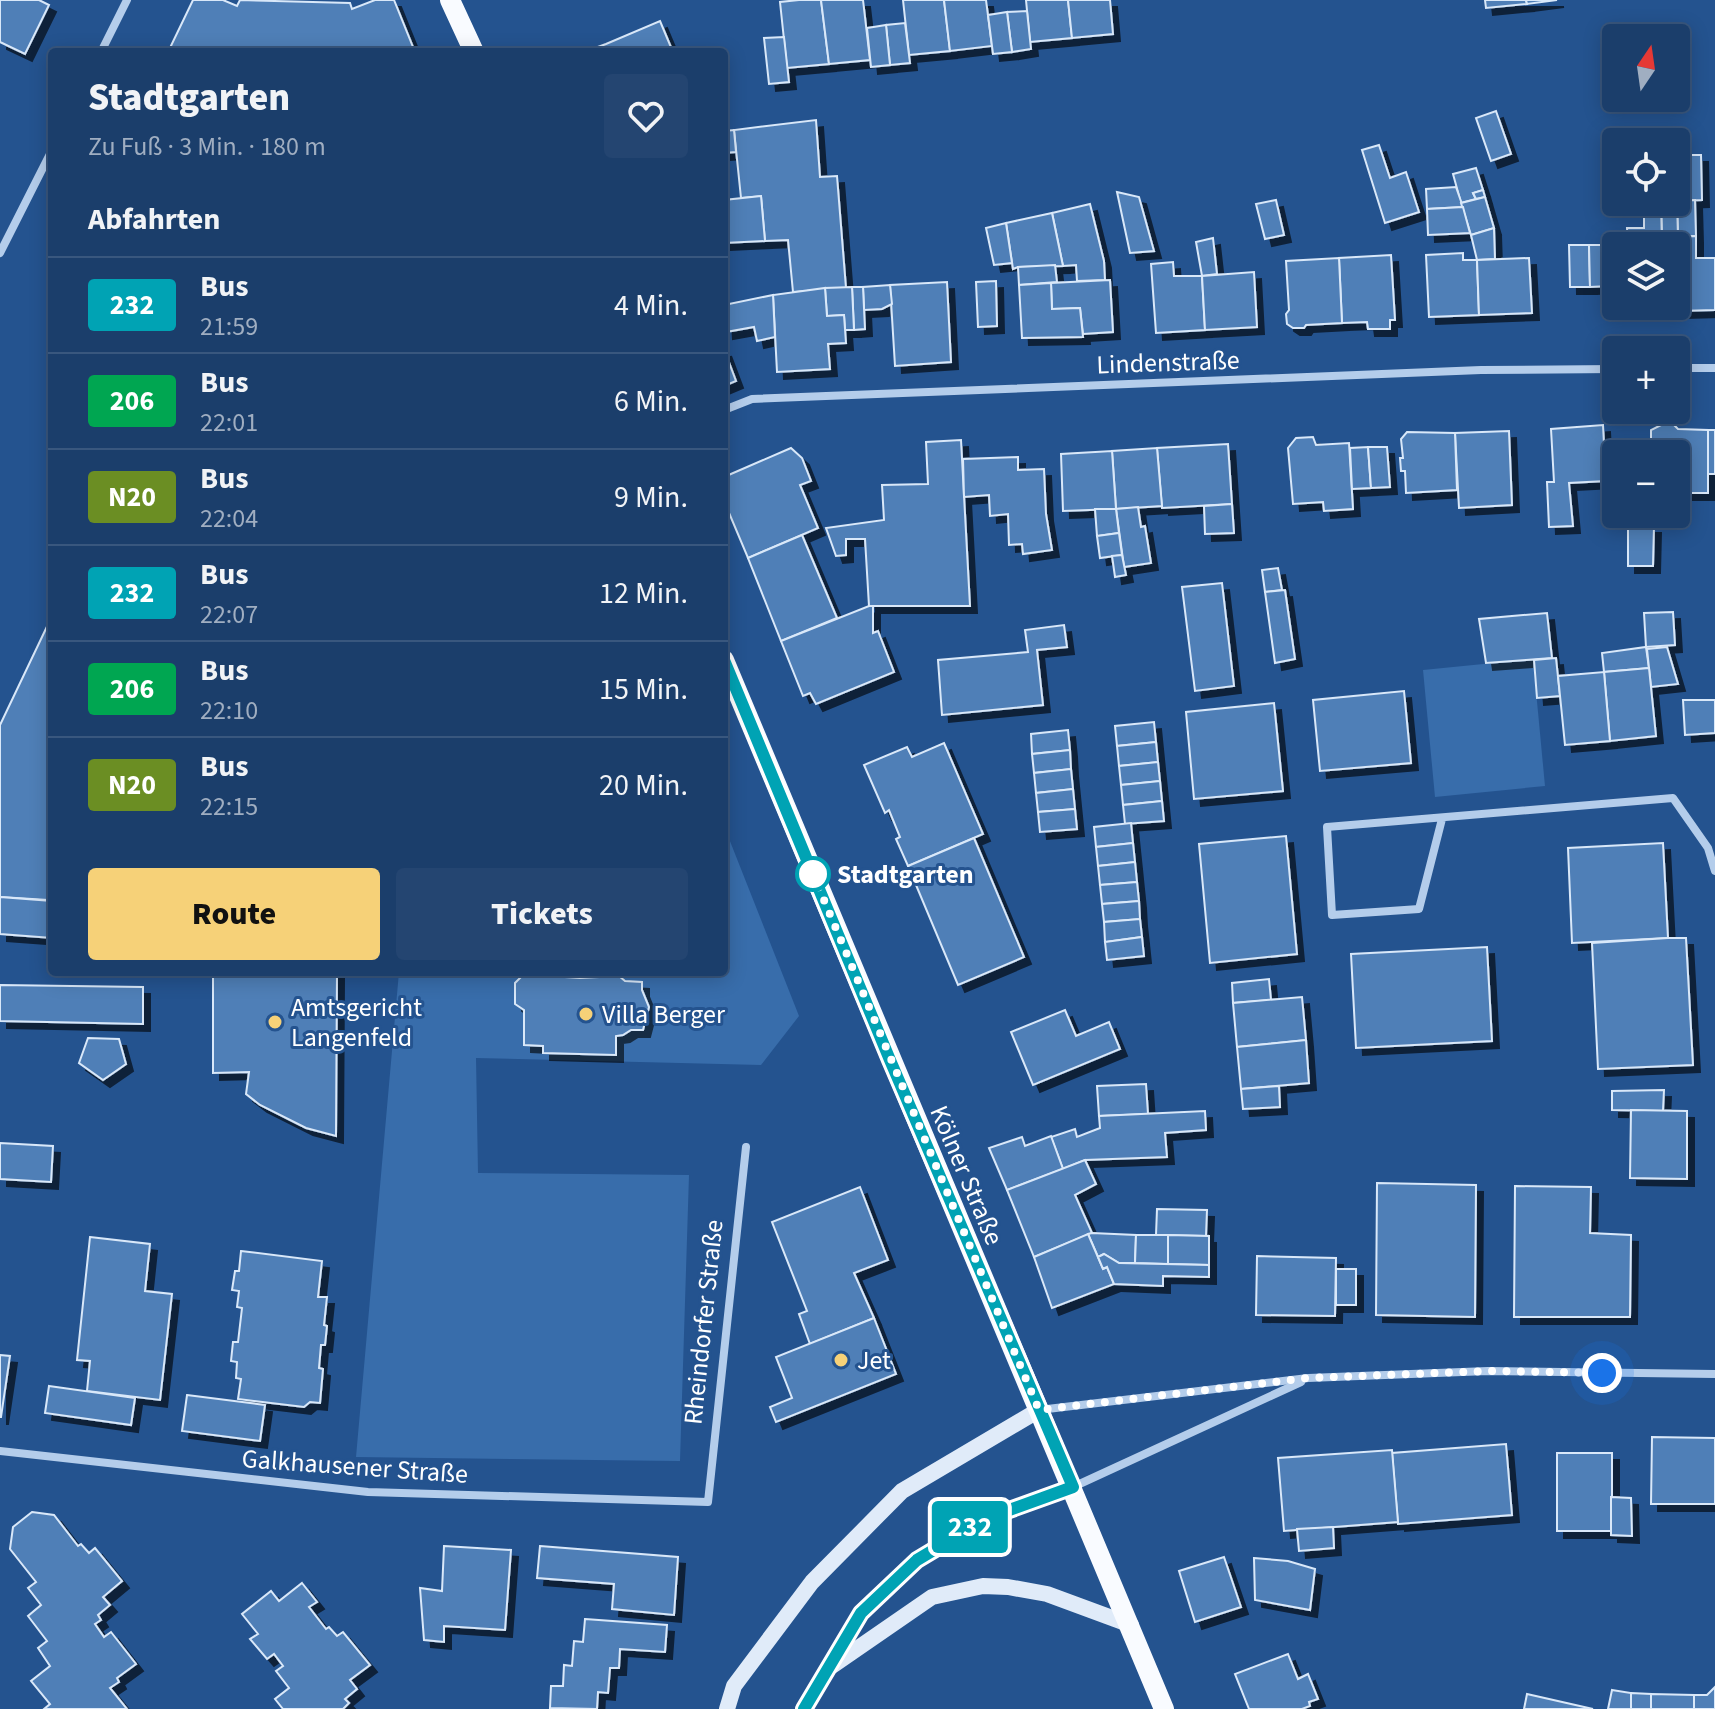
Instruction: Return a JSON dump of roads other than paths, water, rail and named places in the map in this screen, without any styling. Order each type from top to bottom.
[{"type":"main road","points":[[450,0],[472,48]]},
{"type":"main road","name":"Kölner Straße","points":[[728,670],[1164,1709]]},
{"type":"main road","points":[[727,1709],[734,1686],[812,1582],[902,1491],[1039,1410]]},
{"type":"main road","points":[[804,1709],[861,1613],[917,1560],[987,1518],[1073,1487]]},
{"type":"main road","points":[[827,1670],[932,1597],[983,1586],[1047,1594],[1131,1625]]},
{"type":"street","points":[[103,48],[127,0]]},
{"type":"street","points":[[0,253],[48,158]]},
{"type":"street","points":[[1690,368],[1715,368]]},
{"type":"street","name":"Lindenstraße","points":[[728,408],[752,399],[1481,370],[1602,369]]},
{"type":"street","points":[[1442,819],[1419,909],[1332,915],[1327,827],[1673,798],[1708,848],[1715,871]]},
{"type":"street","name":"Rheindorfer Straße","points":[[708,1502],[746,1147]]},
{"type":"street","points":[[1039,1410],[1308,1378],[1488,1371],[1715,1374]]},
{"type":"street","points":[[1073,1487],[1308,1378]]},
{"type":"street","name":"Galkhausener Straße","points":[[0,1451],[368,1492],[708,1502]]},
{"type":"place","name":"Stadtgarten","points":[[813,874]]},
{"type":"place","name":"Villa Berger","points":[[586,1014]]},
{"type":"place","name":"Amtsgericht Langenfeld","points":[[275,1022]]},
{"type":"place","name":"Jet","points":[[841,1360]]}]
